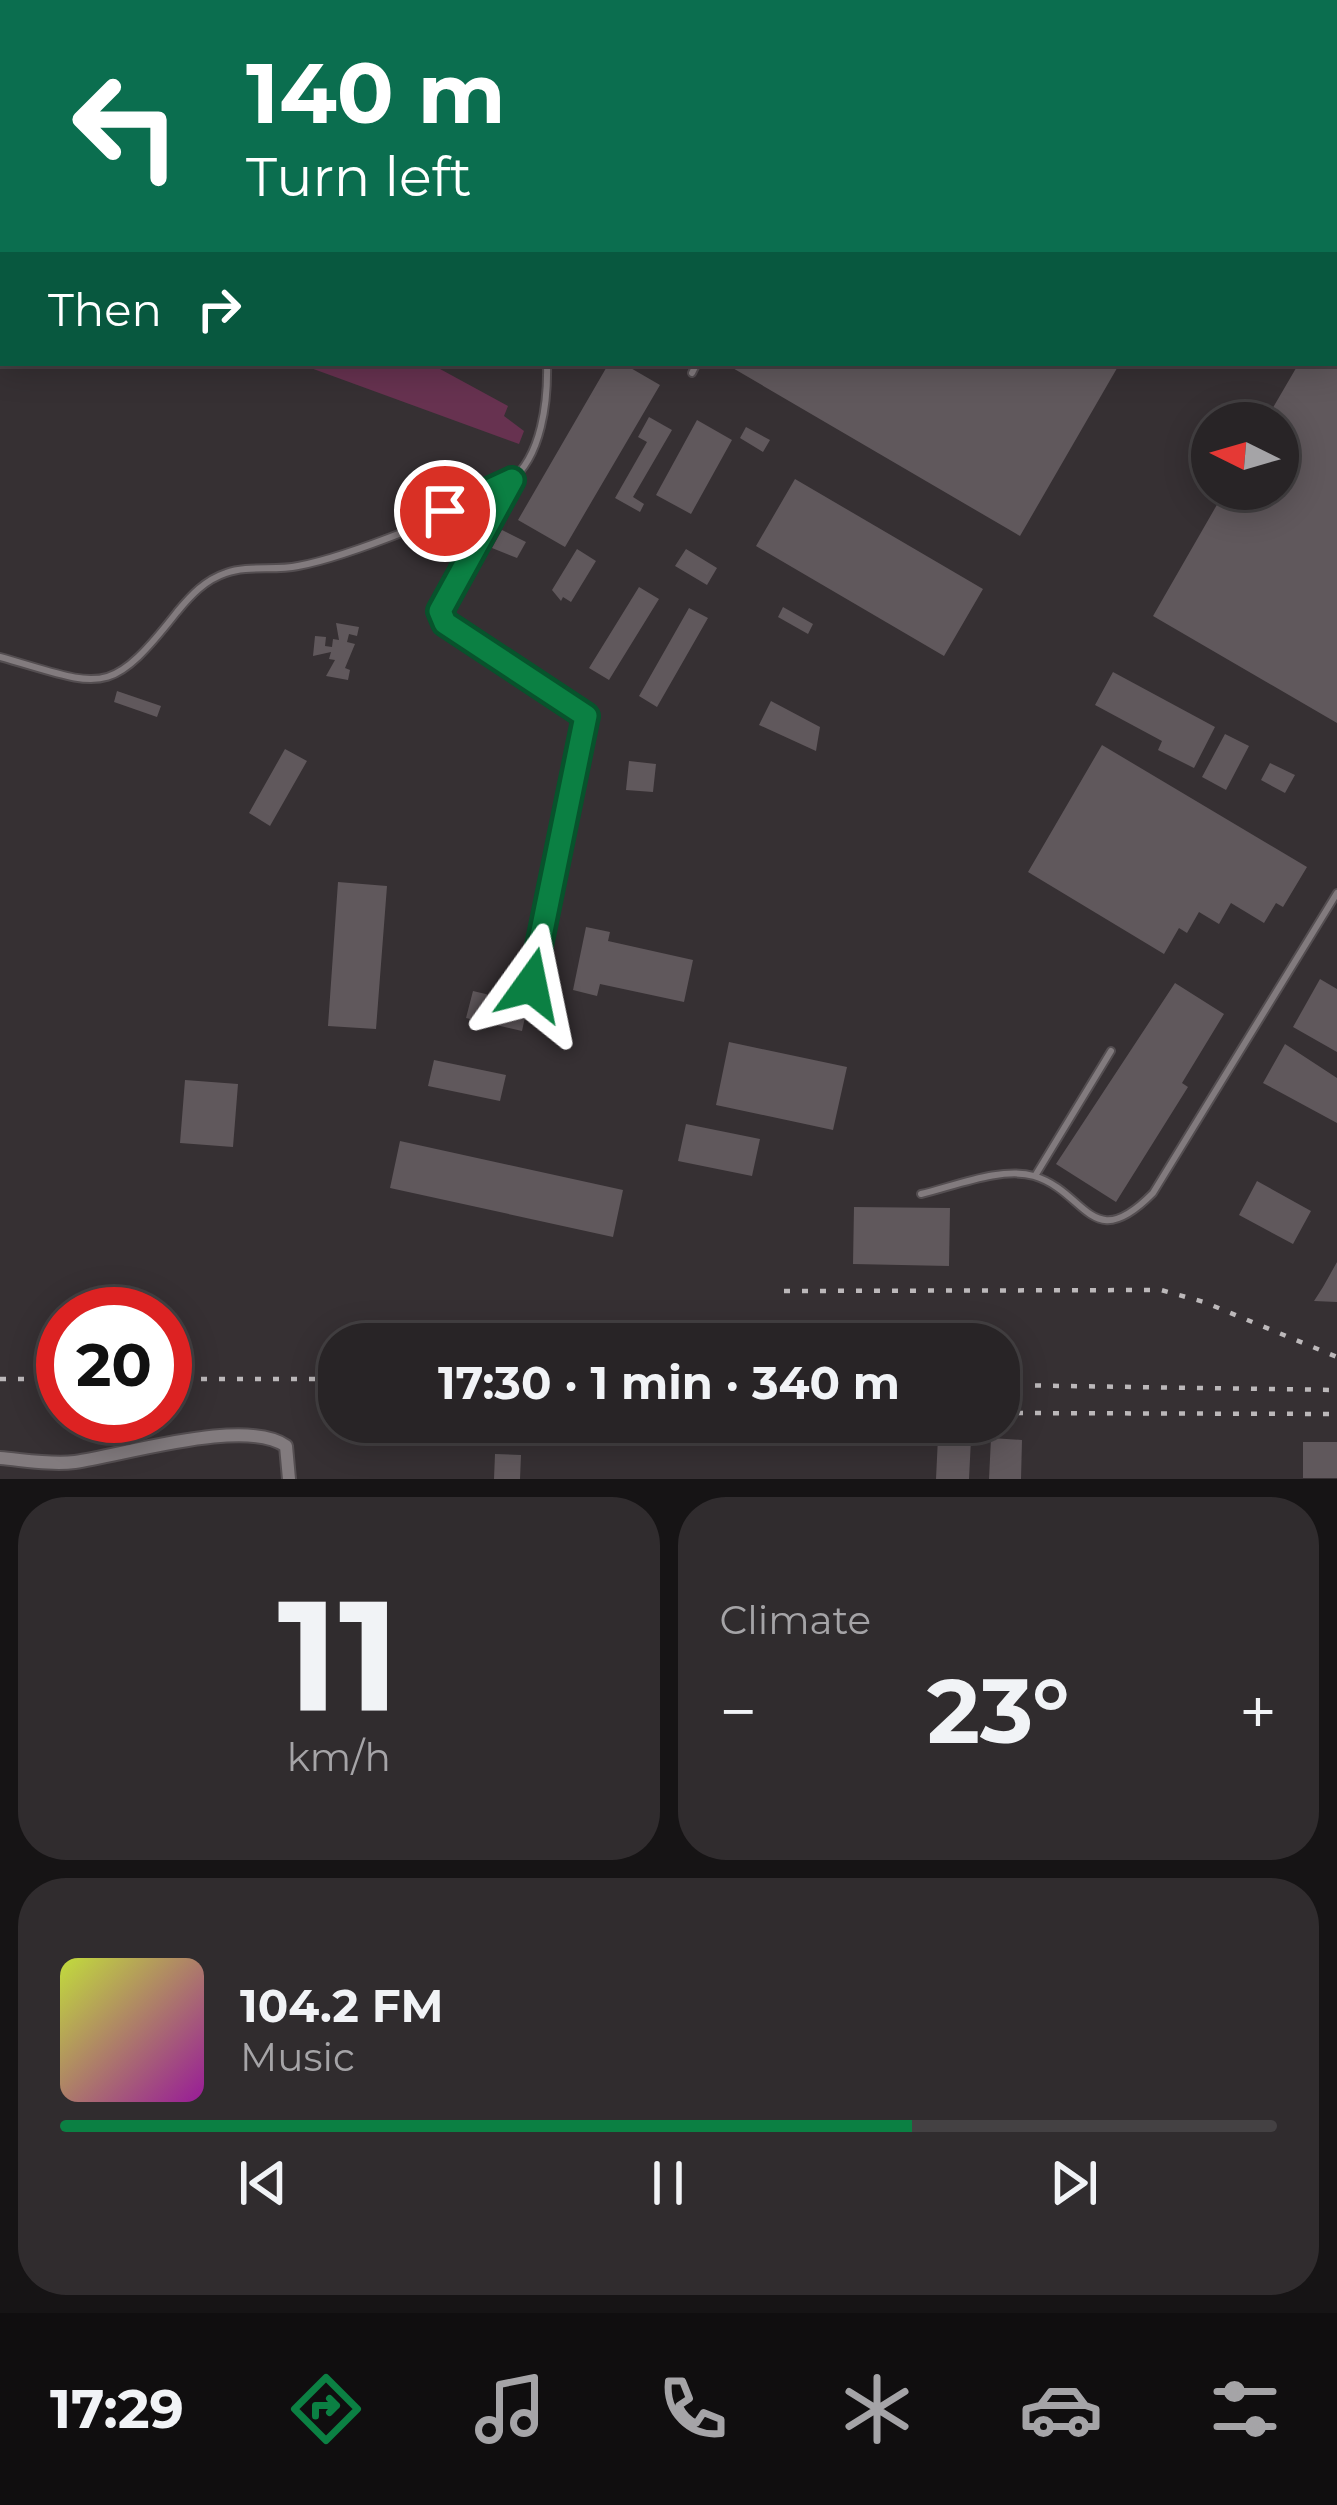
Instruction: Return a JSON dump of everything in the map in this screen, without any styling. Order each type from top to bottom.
[{"type":"street","points":[[0,1458],[69,1463],[233,1436],[274,1438],[286,1446],[289,1479]]},
{"type":"lane","points":[[531,985],[586,716],[445,623],[440,611],[538,436],[547,366]]},
{"type":"lane","points":[[692,373],[696,366]]},
{"type":"lane","points":[[0,657],[82,680],[111,679],[135,665],[190,596],[217,577],[239,569],[304,566],[377,542],[512,480]]},
{"type":"lane","points":[[921,1194],[1014,1174],[1036,1176],[1088,1215],[1110,1222],[1131,1215],[1153,1193],[1337,893]]},
{"type":"lane","points":[[1036,1176],[1111,1051]]},
{"type":"shaded area","points":[[305,366],[435,366],[508,406],[504,416],[524,431],[519,444]]},
{"type":"building","points":[[607,366],[627,366],[660,385],[565,547],[518,520]]},
{"type":"building","points":[[732,366],[1118,366],[1020,536]]},
{"type":"building","points":[[1297,366],[1337,366],[1337,723],[1153,616],[1214,510],[1299,510],[1299,402],[1276,402]]},
{"type":"building","points":[[649,417],[672,430],[633,497],[644,504],[640,512],[615,498],[647,442],[638,437]]},
{"type":"building","points":[[697,420],[732,440],[691,514],[656,495]]},
{"type":"building","points":[[746,427],[770,440],[763,452],[740,438]]},
{"type":"building","points":[[795,479],[983,589],[944,656],[756,546]]},
{"type":"building","points":[[502,530],[526,542],[517,558],[492,548]]},
{"type":"building","points":[[577,549],[596,561],[571,602],[563,597],[561,601],[552,590]]},
{"type":"building","points":[[686,549],[717,568],[707,585],[675,566]]},
{"type":"building","points":[[639,587],[659,599],[609,680],[589,668]]},
{"type":"building","points":[[783,607],[813,624],[808,634],[778,617]]},
{"type":"building","points":[[689,608],[708,618],[657,707],[639,696]]},
{"type":"building","points":[[336,623],[359,627],[357,636],[349,634],[347,642],[355,644],[345,668],[350,670],[348,680],[326,676],[335,660],[329,659],[331,652],[313,656],[315,636],[326,637],[325,646],[332,647],[333,639],[339,640]]},
{"type":"building","points":[[1113,672],[1215,727],[1194,768],[1158,750],[1162,741],[1095,705]]},
{"type":"building","points":[[117,691],[161,706],[157,717],[114,702]]},
{"type":"building","points":[[771,701],[820,727],[816,751],[759,725]]},
{"type":"building","points":[[1225,734],[1249,746],[1226,790],[1202,777]]},
{"type":"building","points":[[1102,745],[1307,867],[1283,907],[1276,903],[1264,923],[1231,903],[1219,924],[1199,912],[1187,933],[1179,928],[1164,954],[1028,872]]},
{"type":"building","points":[[285,749],[307,761],[270,826],[249,813]]},
{"type":"building","points":[[629,761],[656,764],[653,792],[626,790]]},
{"type":"building","points":[[1270,763],[1295,775],[1285,793],[1261,780]]},
{"type":"building","points":[[338,882],[387,886],[376,1029],[328,1026]]},
{"type":"building","points":[[586,927],[610,932],[608,941],[693,960],[684,1002],[600,984],[597,996],[573,990]]},
{"type":"building","points":[[1320,979],[1337,989],[1337,1052],[1293,1027]]},
{"type":"building","points":[[1175,983],[1224,1014],[1182,1083],[1188,1087],[1116,1202],[1056,1164]]},
{"type":"building","points":[[473,991],[528,1004],[522,1031],[466,1018]]},
{"type":"building","points":[[729,1042],[847,1067],[833,1130],[716,1105]]},
{"type":"building","points":[[1285,1044],[1337,1078],[1337,1123],[1263,1083]]},
{"type":"building","points":[[434,1060],[506,1075],[500,1101],[428,1086]]},
{"type":"building","points":[[185,1080],[238,1084],[233,1147],[180,1143]]},
{"type":"building","points":[[686,1124],[760,1139],[752,1176],[678,1161]]},
{"type":"building","points":[[400,1141],[623,1190],[613,1237],[390,1188]]},
{"type":"building","points":[[1257,1181],[1311,1211],[1293,1244],[1239,1215]]},
{"type":"building","points":[[854,1207],[950,1208],[949,1266],[853,1264]]},
{"type":"building","points":[[1337,1262],[1337,1302],[1314,1301],[1323,1287]]},
{"type":"building","points":[[1022,1440],[1021,1479],[989,1479],[991,1443]]},
{"type":"building","points":[[1303,1442],[1337,1442],[1337,1478],[1303,1478]]},
{"type":"building","points":[[938,1443],[971,1443],[969,1479],[936,1479]]},
{"type":"building","points":[[495,1454],[521,1455],[520,1479],[494,1479]]},
{"type":"railway","points":[[784,1291],[1161,1290],[1204,1302],[1337,1357]]},
{"type":"railway","points":[[0,1379],[36,1379]]},
{"type":"railway","points":[[192,1379],[318,1379]]},
{"type":"railway","points":[[1020,1385],[1337,1390]]},
{"type":"railway","points":[[1020,1413],[1337,1414]]},
{"type":"route","points":[[445,511],[512,480],[440,611],[445,623],[586,716],[531,985]]}]
